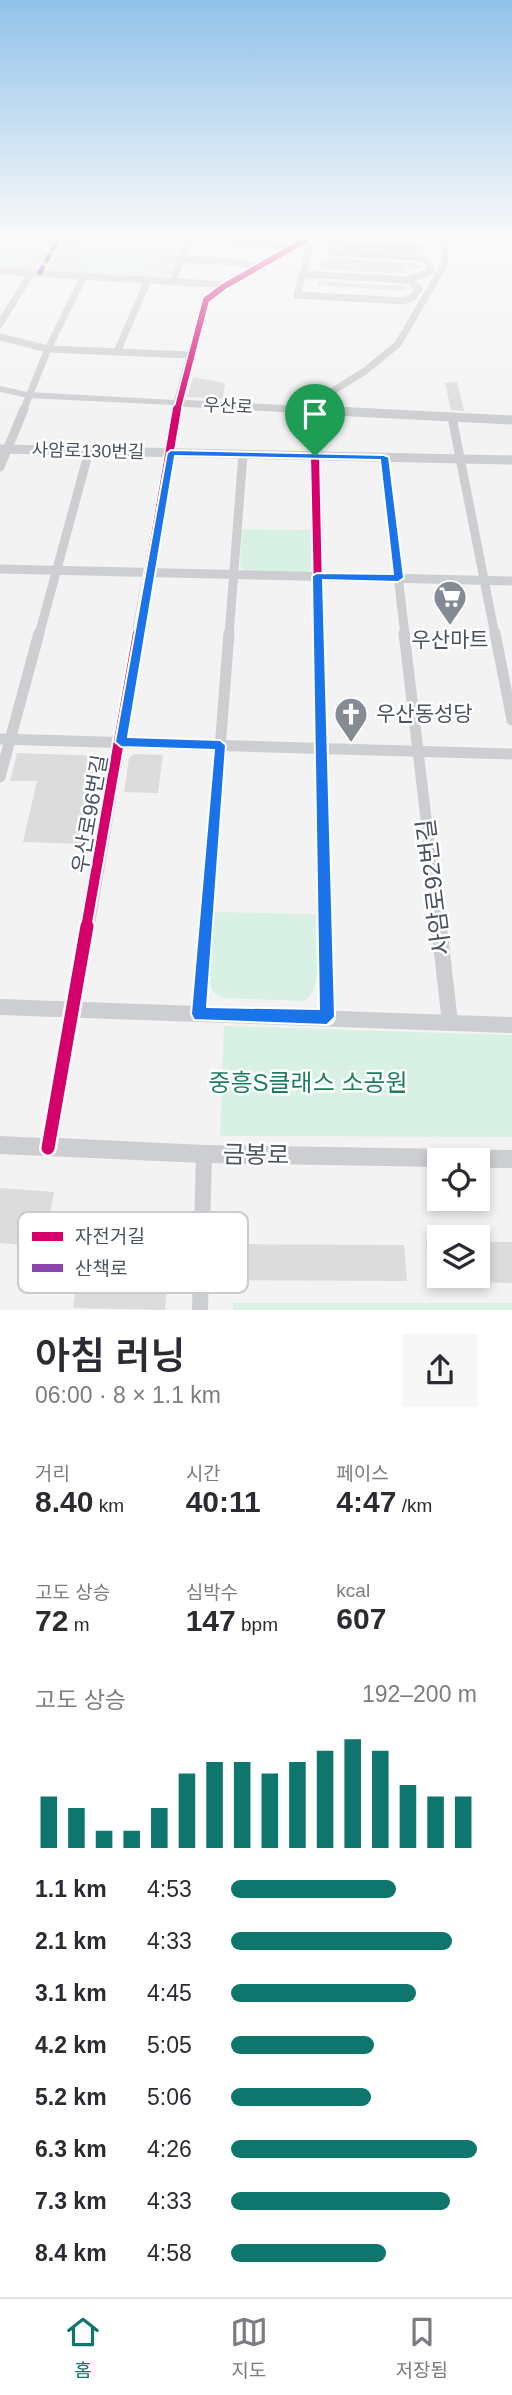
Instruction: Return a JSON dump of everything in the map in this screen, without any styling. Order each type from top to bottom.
[{"type":"street","points":[[0,324],[17,299]]},
{"type":"street","points":[[0,467],[4,449],[73,299]]},
{"type":"street","points":[[117,352],[140,299]]},
{"type":"street","points":[[178,403],[207,299]]},
{"type":"street","points":[[371,299],[410,299]]},
{"type":"street","points":[[327,1017],[315,456],[309,410],[397,344],[412,324],[423,299]]},
{"type":"street","points":[[0,337],[48,349],[190,355]]},
{"type":"street","name":"우산로","points":[[0,389],[28,395],[512,420]]},
{"type":"street","name":"우산로96번길","points":[[48,1148],[151,572],[178,403]]},
{"type":"street","points":[[452,417],[512,720]]},
{"type":"street","name":"사암로130번길","points":[[4,449],[512,460]]},
{"type":"street","points":[[0,777],[5,739],[57,570],[89,451]]},
{"type":"street","points":[[199,1014],[243,454]]},
{"type":"street","name":"사암로92번길","points":[[384,457],[450,1023]]},
{"type":"street","points":[[0,569],[512,581]]},
{"type":"street","points":[[5,739],[512,754]]},
{"type":"street","points":[[0,1007],[512,1025]]},
{"type":"street","name":"금봉로","points":[[0,1145],[204,1154],[512,1159]]},
{"type":"street","points":[[203,1212],[204,1154]]},
{"type":"green space","points":[[242,529],[311,530],[311,569],[306,572],[245,570],[240,566]]},
{"type":"green space","points":[[214,912],[315,914],[318,962],[311,995],[304,1001],[222,998],[213,992],[209,980]]},
{"type":"green space","name":"중흥S클래스 소공원","points":[[224,1026],[512,1035],[512,1137],[220,1136]]},
{"type":"green space","points":[[233,1303],[512,1303],[512,1310],[233,1310]]},
{"type":"building","points":[[193,377],[225,383],[223,399],[187,397]]},
{"type":"building","points":[[457,382],[464,411],[451,410],[445,383]]},
{"type":"building","points":[[17,753],[101,756],[85,844],[23,842],[37,781],[10,781]]},
{"type":"building","points":[[134,754],[163,755],[158,793],[124,792],[129,758]]},
{"type":"building","points":[[0,1188],[54,1192],[50,1212],[18,1212],[18,1245],[0,1243]]},
{"type":"building","points":[[490,1242],[512,1242],[512,1283],[490,1282]]},
{"type":"building","points":[[248,1244],[404,1245],[407,1281],[248,1280]]},
{"type":"building","points":[[75,1293],[166,1293],[165,1310],[73,1308]]},
{"type":"cycle path","points":[[48,1148],[178,403],[207,299]]},
{"type":"cycle path","points":[[314,410],[327,1017]]},
{"type":"place","name":"우산마트","points":[[450,627]]},
{"type":"place","name":"우산동성당","points":[[351,744]]},
{"type":"route","points":[[171,453],[315,456],[384,457],[398,578],[317,576],[327,1017],[199,1014],[220,745],[121,742],[171,453]]}]
